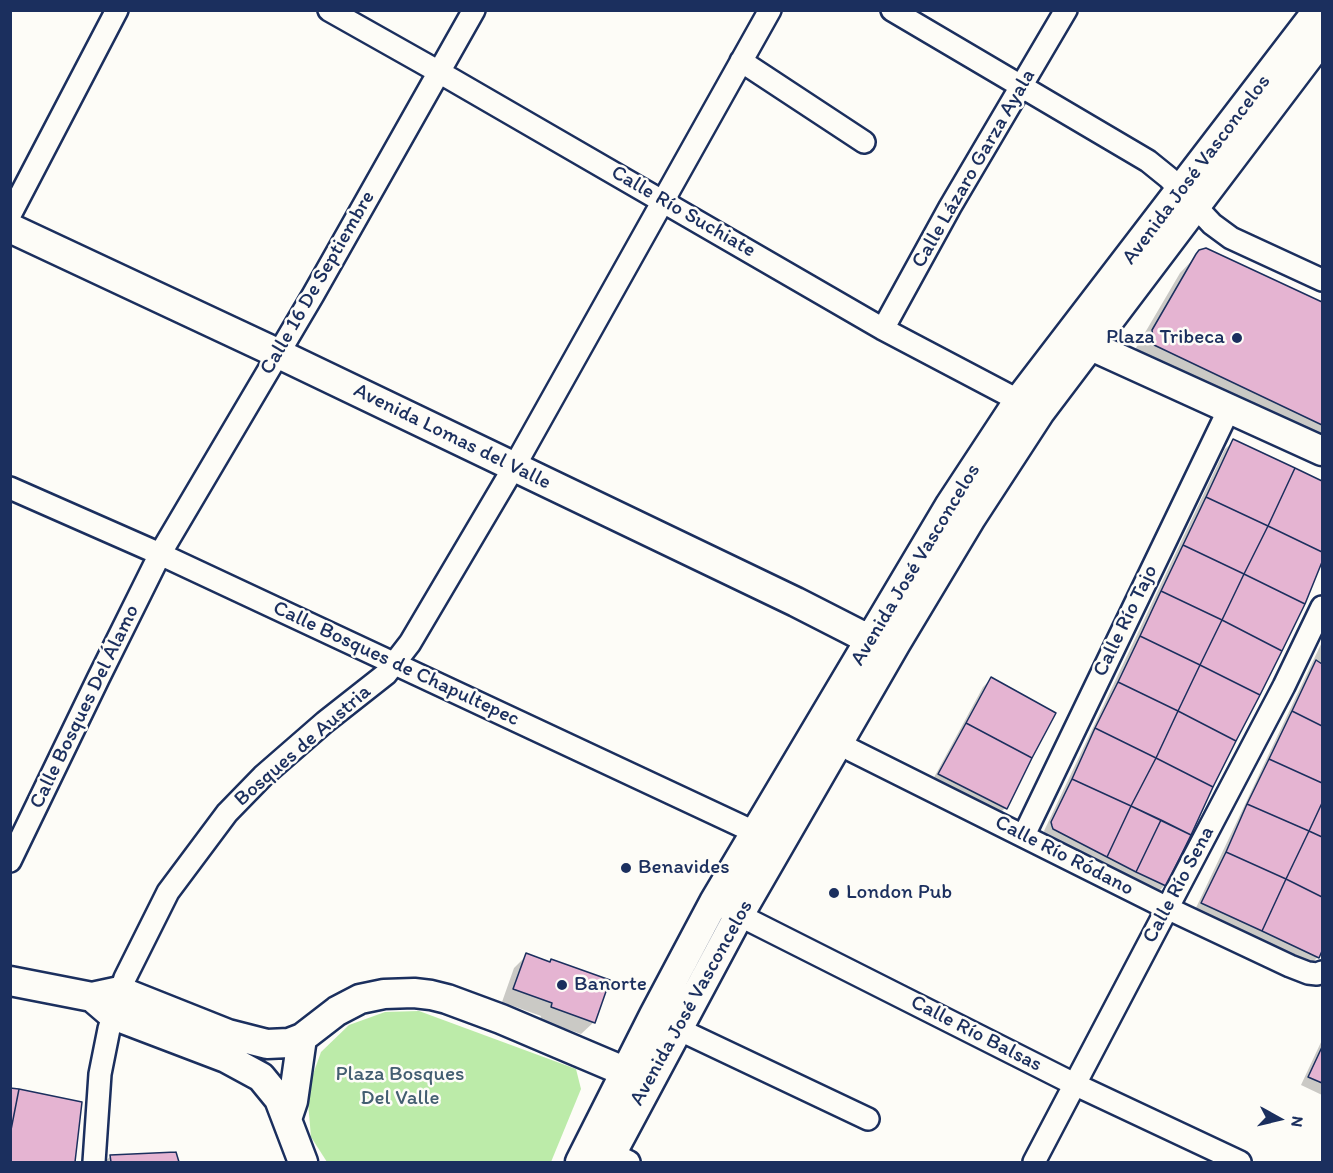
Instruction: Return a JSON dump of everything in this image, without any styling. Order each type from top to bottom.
[{"type":"street","points":[[10,215],[117,10]]},
{"type":"street","name":"Calle 16 De Septiembre","points":[[160,554],[313,295],[474,10]]},
{"type":"street","name":"Bosques de Austria","points":[[94,1162],[108,1001],[168,892],[227,813],[263,776],[325,722],[386,674],[396,663],[426,618],[514,467],[770,10]]},
{"type":"street","points":[[892,10],[1148,161],[1212,224],[1231,238],[1323,280]]},
{"type":"street","name":"Calle Lázaro Garza Ayala","points":[[883,329],[950,207],[1066,10]]},
{"type":"street","name":"Avenida José Vasconcelos","points":[[1188,199],[1318,10]]},
{"type":"street","name":"Calle Río Suchiate","points":[[342,14],[883,329],[1029,406]]},
{"type":"street","name":"Avenida José Vasconcelos","points":[[616,1159],[678,1029],[740,915],[768,839],[881,645],[971,518],[1029,406],[1188,199],[1323,39]]},
{"type":"street","points":[[741,61],[864,142]]},
{"type":"street","name":"Avenida Lomas del Valle","points":[[10,228],[277,353],[881,645]]},
{"type":"street","points":[[1080,339],[1323,451]]},
{"type":"street","name":"Calle Río Tajo","points":[[1024,835],[1230,407]]},
{"type":"street","name":"Calle Bosques de Chapultepec","points":[[10,488],[160,554],[396,663],[768,839]]},
{"type":"street","name":"Calle Bosques Del Álamo","points":[[10,861],[160,554]]},
{"type":"street","name":"Calle Río Sena","points":[[1034,1162],[1284,686],[1323,607]]},
{"type":"street","name":"Calle Río Ródano","points":[[830,730],[851,750],[1167,908],[1290,966],[1320,973]]},
{"type":"street","name":"Avenida José Vasconcelos","points":[[580,1162],[714,902],[768,839]]},
{"type":"street","name":"Calle Río Balsas","points":[[714,902],[1074,1084],[1240,1162]]},
{"type":"street","points":[[10,981],[108,1001],[246,1040],[279,1044],[302,1038],[337,1011],[360,999],[384,994],[414,993],[447,999],[626,1072],[626,1091],[612,1136],[616,1159]]},
{"type":"street","points":[[108,1001],[247,1068],[261,1077],[279,1099],[303,1162]]},
{"type":"street","points":[[678,1029],[868,1119]]},
{"type":"street","points":[[287,1119],[293,1101],[302,1052],[302,1038]]},
{"type":"green space","name":"Plaza Bosques Del Valle","points":[[419,1011],[576,1069],[581,1089],[551,1162],[327,1162],[311,1137],[307,1091],[321,1052],[349,1025],[385,1012]]},
{"type":"building","name":"Plaza Tribeca","points":[[1206,248],[1322,302],[1322,425],[1154,345],[1152,330],[1196,254],[1199,250]]},
{"type":"building","points":[[1233,439],[1295,468],[1268,526],[1206,497]]},
{"type":"building","points":[[1295,468],[1322,481],[1322,552],[1268,526]]},
{"type":"building","points":[[1206,497],[1268,526],[1244,574],[1183,545]]},
{"type":"building","points":[[1268,526],[1322,552],[1322,562],[1305,604],[1244,574]]},
{"type":"building","points":[[1183,545],[1244,574],[1222,620],[1161,591]]},
{"type":"building","points":[[1244,574],[1305,604],[1282,651],[1222,620]]},
{"type":"building","points":[[1161,591],[1222,620],[1200,665],[1140,636]]},
{"type":"building","points":[[1222,620],[1282,651],[1260,695],[1200,665]]},
{"type":"building","points":[[1140,636],[1200,665],[1178,711],[1118,682]]},
{"type":"building","points":[[1316,660],[1322,664],[1322,726],[1292,711]]},
{"type":"building","points":[[1200,665],[1260,695],[1236,741],[1178,711]]},
{"type":"building","points":[[991,677],[1056,713],[1032,758],[966,723]]},
{"type":"building","points":[[1118,682],[1178,711],[1156,758],[1095,728]]},
{"type":"building","points":[[1178,711],[1236,741],[1213,787],[1156,758]]},
{"type":"building","points":[[1292,711],[1322,726],[1322,783],[1269,759]]},
{"type":"building","points":[[966,723],[1032,758],[1007,809],[938,774]]},
{"type":"building","points":[[1095,728],[1156,758],[1131,806],[1072,779]]},
{"type":"building","points":[[1156,758],[1213,787],[1191,835],[1131,806]]},
{"type":"building","points":[[1269,759],[1322,783],[1322,803],[1309,831],[1247,804]]},
{"type":"building","points":[[1072,779],[1131,806],[1107,857],[1053,829],[1051,822]]},
{"type":"building","points":[[1322,803],[1322,837],[1309,831]]},
{"type":"building","points":[[1247,804],[1309,831],[1286,879],[1226,852]]},
{"type":"building","points":[[1131,806],[1161,820],[1136,872],[1107,857]]},
{"type":"building","points":[[1161,820],[1191,835],[1166,886],[1136,872]]},
{"type":"building","points":[[1309,831],[1322,837],[1322,897],[1286,879]]},
{"type":"building","points":[[1226,852],[1286,879],[1262,931],[1201,903]]},
{"type":"building","points":[[1286,879],[1322,897],[1322,951],[1319,958],[1262,931]]},
{"type":"building","name":"Banorte","points":[[526,953],[550,962],[551,959],[610,980],[595,1023],[551,1007],[552,1003],[513,989]]},
{"type":"building","points":[[1322,1047],[1322,1083],[1308,1077]]},
{"type":"building","points":[[10,1088],[19,1089],[10,1135]]},
{"type":"building","points":[[19,1089],[82,1102],[75,1162],[10,1162],[10,1135]]},
{"type":"building","points":[[176,1152],[179,1162],[111,1162],[110,1155]]},
{"type":"place","name":"Plaza Tribeca","points":[[1237,338]]},
{"type":"place","name":"Benavides","points":[[626,868]]},
{"type":"place","name":"London Pub","points":[[834,893]]},
{"type":"place","name":"Banorte","points":[[562,985]]}]
